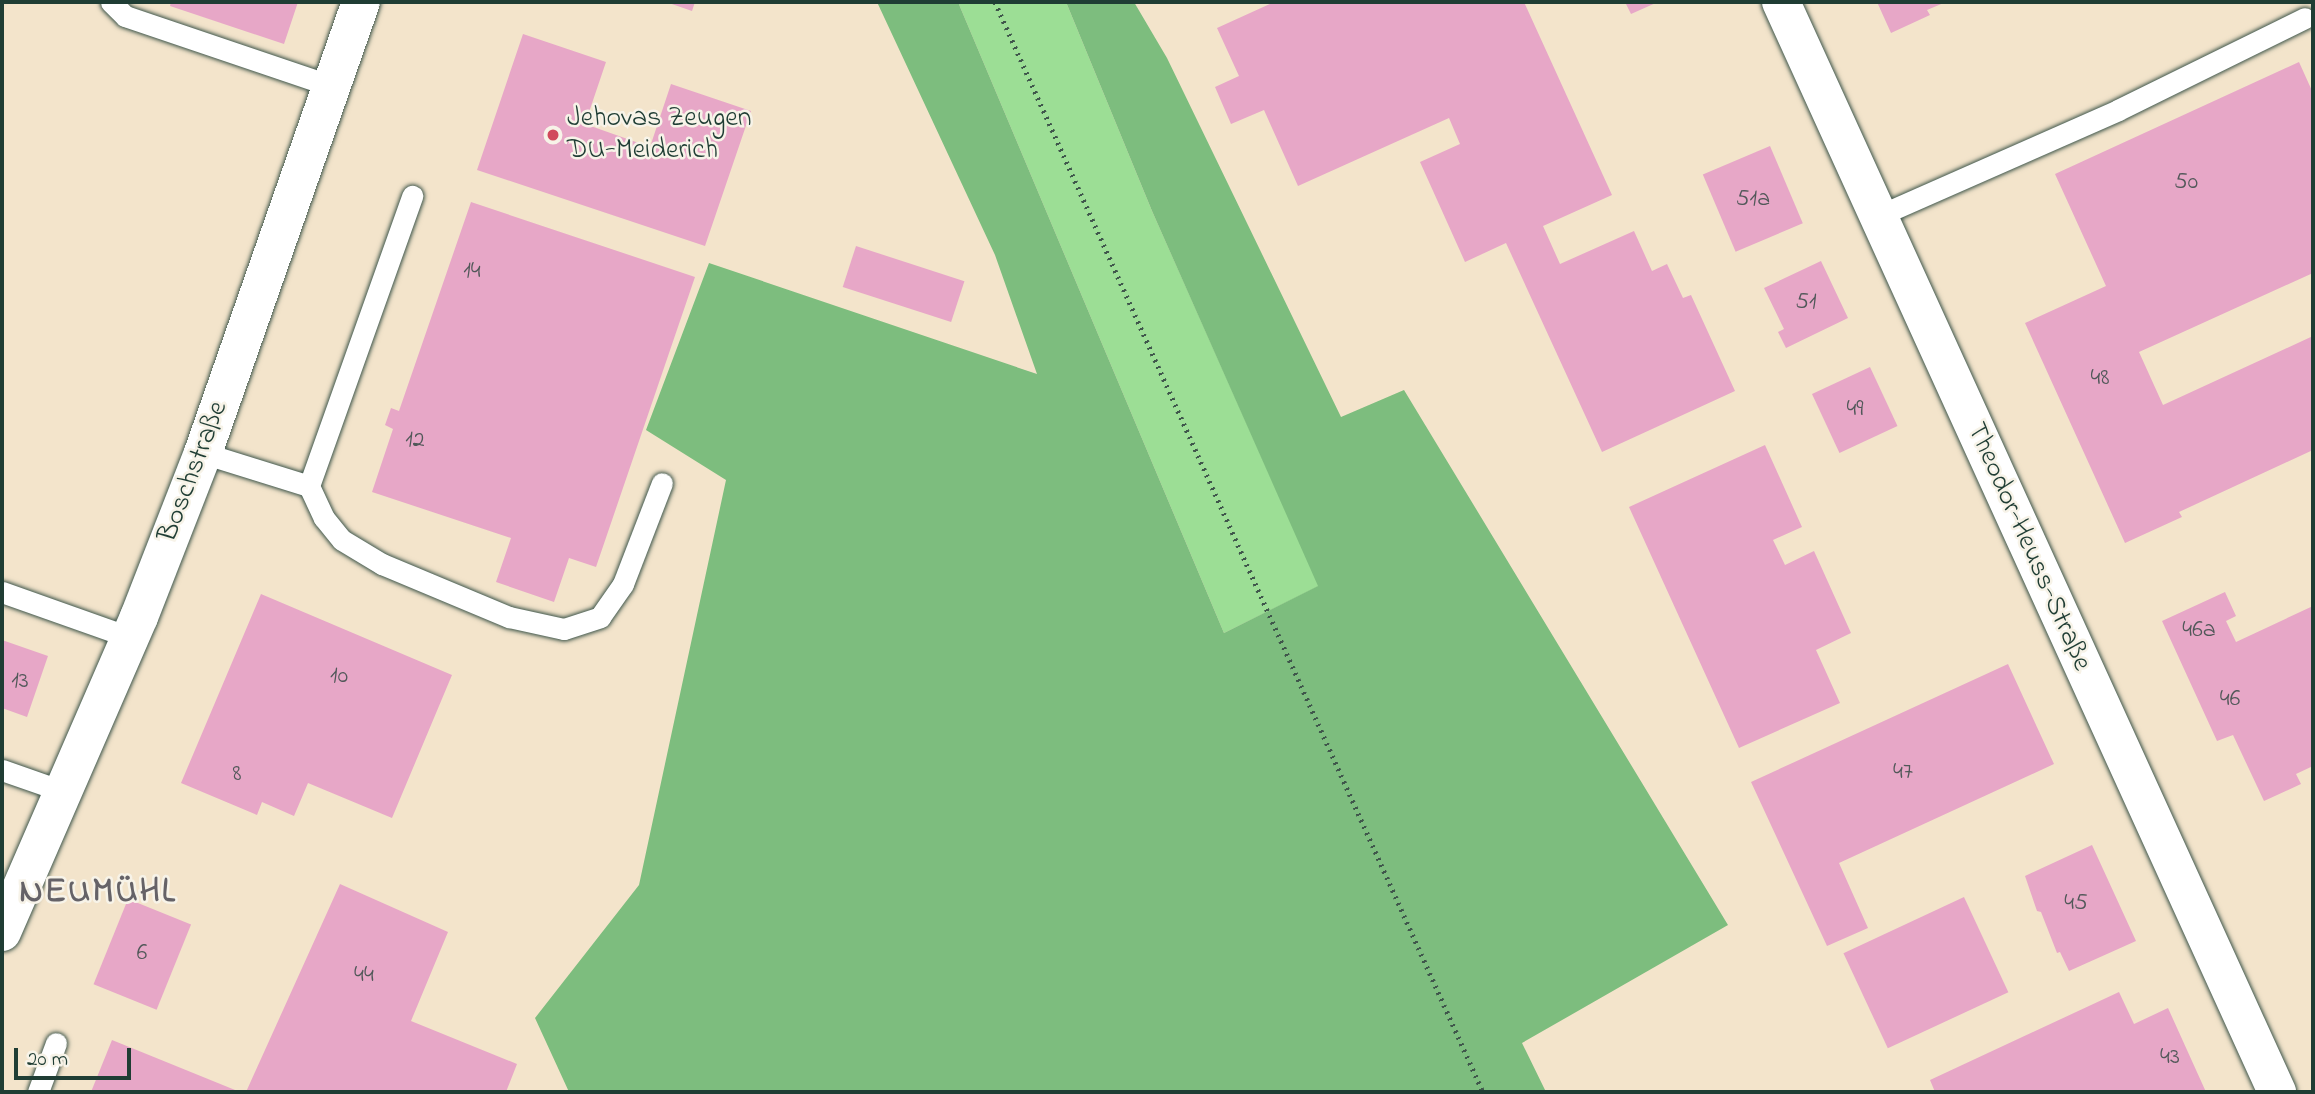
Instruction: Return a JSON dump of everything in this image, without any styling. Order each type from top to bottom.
[{"type":"street","name":"Boschstraße","points":[[2,932],[130,637],[203,453],[360,2]]},
{"type":"street","name":"Theodor-Heuss-Straße","points":[[1781,2],[2277,1092]]},
{"type":"lane","points":[[111,2],[125,16],[332,86]]},
{"type":"lane","points":[[1878,216],[2118,110],[2305,18]]},
{"type":"lane","points":[[412,196],[309,486],[324,519],[342,540],[382,564],[509,617],[564,629],[600,617],[623,584],[662,482]]},
{"type":"lane","points":[[203,453],[309,486]]},
{"type":"lane","points":[[2,592],[130,637]]},
{"type":"lane","points":[[2,769],[62,791]]},
{"type":"lane","points":[[38,1092],[56,1043]]},
{"type":"path","points":[[995,2],[1483,1092]]},
{"type":"green space","points":[[877,2],[958,2],[1224,633],[1318,586],[1152,211],[1066,2],[1134,2],[1167,58],[1341,417],[1404,390],[1728,925],[1522,1043],[1546,1092],[569,1092],[535,1018],[639,885],[726,480],[646,430],[709,263],[1037,374],[995,255]]},
{"type":"green space","points":[[958,2],[1066,2],[1152,211],[1319,586],[1224,633]]},
{"type":"building","points":[[171,2],[298,2],[284,44],[170,6]]},
{"type":"building","points":[[666,2],[695,2],[692,11]]},
{"type":"building","points":[[1274,2],[1524,2],[1612,195],[1543,226],[1560,264],[1634,231],[1652,271],[1667,264],[1683,298],[1691,295],[1735,391],[1602,452],[1506,243],[1465,262],[1420,162],[1460,144],[1449,118],[1298,186],[1264,110],[1231,124],[1215,87],[1239,76],[1217,28]]},
{"type":"building","points":[[1625,2],[1658,2],[1631,14]]},
{"type":"building","points":[[1877,2],[1946,2],[1927,10],[1930,15],[1891,33]]},
{"type":"building","name":"Jehovas Zeugen DU-Meiderich","points":[[523,34],[606,62],[585,124],[650,147],[671,84],[751,111],[705,246],[477,170]]},
{"type":"building","points":[[2299,62],[2313,93],[2313,273],[2139,352],[2163,405],[2313,336],[2313,450],[2179,512],[2182,517],[2125,543],[2025,323],[2106,286],[2055,174]]},
{"type":"building","points":[[1770,146],[1803,223],[1736,252],[1703,175]]},
{"type":"building","points":[[471,202],[695,277],[596,567],[569,558],[554,602],[496,582],[511,538],[372,492],[393,429],[385,425],[391,408],[399,411]]},
{"type":"building","points":[[856,246],[964,281],[951,322],[843,287]]},
{"type":"building","points":[[1821,261],[1848,318],[1786,348],[1778,332],[1784,329],[1764,288]]},
{"type":"building","points":[[1870,367],[1897,426],[1839,453],[1812,394]]},
{"type":"building","points":[[1765,445],[1802,527],[1773,540],[1785,565],[1814,551],[1851,633],[1816,650],[1840,703],[1739,748],[1629,507]]},
{"type":"building","points":[[2225,592],[2236,616],[2226,621],[2236,642],[2313,606],[2313,766],[2296,774],[2301,784],[2264,801],[2233,735],[2217,741],[2162,621]]},
{"type":"building","points":[[261,594],[452,675],[392,818],[308,783],[294,816],[262,802],[257,815],[181,783]]},
{"type":"building","points":[[2,640],[48,656],[27,717],[2,708]]},
{"type":"building","points":[[2008,664],[2054,764],[1839,863],[1868,928],[1827,946],[1751,782]]},
{"type":"building","points":[[2092,845],[2136,941],[2069,971],[2060,952],[2057,953],[2041,912],[2037,911],[2025,876]]},
{"type":"building","points":[[340,884],[448,932],[411,1021],[517,1064],[506,1092],[246,1092]]},
{"type":"building","points":[[1964,897],[2008,992],[1888,1048],[1843,953]]},
{"type":"building","points":[[128,899],[191,924],[157,1010],[94,984]]},
{"type":"building","points":[[2119,992],[2134,1024],[2168,1008],[2206,1092],[1935,1092],[1930,1080]]},
{"type":"building","points":[[112,1040],[240,1092],[91,1092]]},
{"type":"place","name":"Jehovas Zeugen DU-Meiderich","points":[[553,135]]},
{"type":"district","name":"NEUMÜHL","points":[[98,893]]}]
